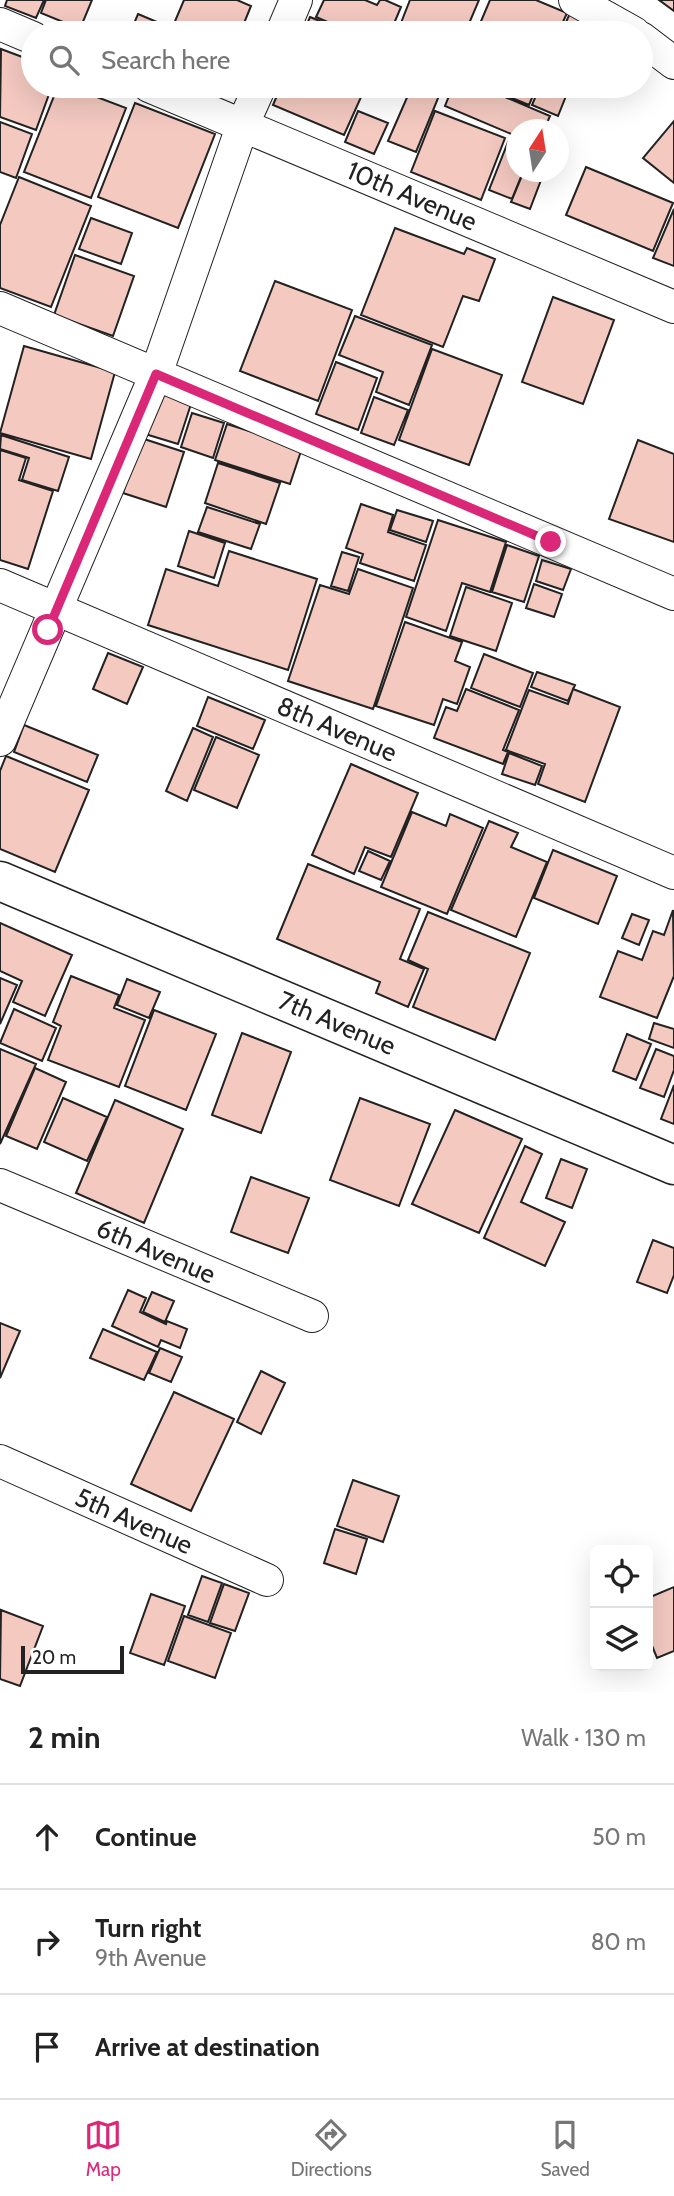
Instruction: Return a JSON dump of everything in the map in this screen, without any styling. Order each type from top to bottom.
[{"type":"street","points":[[287,21],[296,0]]},
{"type":"street","points":[[575,0],[613,21]]},
{"type":"street","points":[[0,24],[21,33]]},
{"type":"street","points":[[653,47],[674,63]]},
{"type":"street","name":"10th Avenue","points":[[179,98],[674,307]]},
{"type":"street","points":[[0,740],[156,374],[243,124],[255,98]]},
{"type":"street","points":[[0,308],[674,594]]},
{"type":"street","name":"8th Avenue","points":[[0,585],[674,873]]},
{"type":"street","name":"7th Avenue","points":[[0,881],[674,1166]]},
{"type":"street","name":"6th Avenue","points":[[0,1185],[312,1316]]},
{"type":"street","name":"5th Avenue","points":[[0,1461],[267,1580]]},
{"type":"building","points":[[7,0],[44,0],[36,18],[5,6]]},
{"type":"building","points":[[46,0],[92,0],[83,21],[60,21],[41,13]]},
{"type":"building","points":[[184,0],[237,0],[251,6],[245,21],[175,21]]},
{"type":"building","points":[[324,0],[365,0],[377,5],[380,0],[385,0],[401,7],[395,21],[325,21],[316,17]]},
{"type":"building","points":[[410,0],[479,0],[470,21],[402,21]]},
{"type":"building","points":[[490,0],[536,0],[567,13],[563,21],[481,21]]},
{"type":"building","points":[[659,0],[674,0],[674,11]]},
{"type":"building","points":[[571,11],[591,21],[566,21]]},
{"type":"building","points":[[138,14],[155,21],[135,21]]},
{"type":"building","points":[[1,49],[21,56],[21,98],[48,98],[36,130],[0,117]]},
{"type":"building","points":[[53,98],[100,98],[126,108],[91,198],[24,172]]},
{"type":"building","points":[[276,98],[361,98],[344,135],[273,105]]},
{"type":"building","points":[[407,98],[438,98],[416,152],[388,141]]},
{"type":"building","points":[[448,98],[507,98],[550,116],[549,119],[506,119],[506,132],[445,106]]},
{"type":"building","points":[[512,98],[532,98],[529,105]]},
{"type":"building","points":[[535,98],[565,98],[558,116],[532,105]]},
{"type":"building","points":[[135,103],[215,134],[178,228],[98,197]]},
{"type":"building","points":[[358,111],[388,123],[374,154],[345,142]]},
{"type":"building","points":[[435,111],[505,138],[481,200],[411,172]]},
{"type":"building","points":[[674,121],[674,183],[643,158]]},
{"type":"building","points":[[0,122],[32,134],[16,178],[0,172]]},
{"type":"building","points":[[506,147],[506,182],[519,182],[512,199],[489,190]]},
{"type":"building","points":[[586,167],[673,203],[653,251],[566,215]]},
{"type":"building","points":[[19,177],[91,206],[51,307],[0,288],[0,225]]},
{"type":"building","points":[[519,182],[540,182],[530,209],[511,202]]},
{"type":"building","points":[[674,209],[674,266],[653,258]]},
{"type":"building","points":[[91,218],[132,233],[121,264],[79,249]]},
{"type":"building","points":[[395,228],[464,254],[467,248],[495,259],[479,301],[463,296],[443,347],[361,315]]},
{"type":"building","points":[[75,255],[134,276],[113,336],[54,315]]},
{"type":"building","points":[[275,281],[352,310],[318,401],[240,371]]},
{"type":"building","points":[[553,297],[614,320],[583,404],[522,382]]},
{"type":"building","points":[[355,316],[432,345],[409,405],[376,392],[383,372],[339,355]]},
{"type":"building","points":[[24,346],[115,372],[91,459],[0,433]]},
{"type":"building","points":[[432,349],[502,375],[469,465],[399,440]]},
{"type":"building","points":[[336,362],[377,378],[358,430],[316,414]]},
{"type":"building","points":[[157,390],[192,401],[178,444],[142,433]]},
{"type":"building","points":[[374,397],[408,410],[394,445],[361,433]]},
{"type":"building","points":[[192,413],[224,423],[213,458],[181,447]]},
{"type":"building","points":[[227,424],[302,448],[290,484],[215,460]]},
{"type":"building","points":[[1,435],[69,457],[58,491],[22,480],[29,458],[0,449]]},
{"type":"building","points":[[141,438],[184,452],[166,507],[123,493]]},
{"type":"building","points":[[638,440],[674,454],[674,542],[609,519]]},
{"type":"building","points":[[0,450],[26,458],[19,480],[53,491],[28,569],[0,560]]},
{"type":"building","points":[[218,463],[280,483],[266,524],[205,503]]},
{"type":"building","points":[[361,504],[393,515],[388,532],[426,545],[414,581],[360,563],[363,554],[346,548]]},
{"type":"building","points":[[207,507],[260,524],[251,549],[198,532]]},
{"type":"building","points":[[397,510],[433,521],[426,542],[390,530]]},
{"type":"building","points":[[438,520],[506,542],[490,592],[462,583],[446,631],[406,617]]},
{"type":"building","points":[[189,531],[225,543],[214,578],[178,566]]},
{"type":"building","points":[[507,545],[539,556],[524,602],[492,592]]},
{"type":"building","points":[[229,551],[317,579],[288,670],[148,625],[166,569],[218,586]]},
{"type":"building","points":[[342,552],[359,557],[348,591],[331,586]]},
{"type":"building","points":[[542,560],[571,569],[563,590],[536,581]]},
{"type":"building","points":[[358,569],[413,588],[373,709],[288,681],[320,585],[349,594]]},
{"type":"building","points":[[534,584],[562,594],[554,617],[526,608]]},
{"type":"building","points":[[466,587],[512,603],[496,651],[450,636]]},
{"type":"building","points":[[405,622],[462,642],[455,661],[470,667],[457,704],[443,699],[434,725],[376,706]]},
{"type":"building","points":[[108,653],[143,667],[127,704],[93,689]]},
{"type":"building","points":[[484,654],[533,673],[520,707],[471,688]]},
{"type":"building","points":[[537,672],[575,685],[568,701],[531,687]]},
{"type":"building","points":[[466,689],[519,710],[503,750],[508,752],[503,764],[434,738],[446,707],[457,711]]},
{"type":"building","points":[[573,689],[620,707],[585,802],[538,784],[545,764],[506,750],[529,690],[568,704]]},
{"type":"building","points":[[208,697],[265,720],[253,749],[197,726]]},
{"type":"building","points":[[24,725],[98,755],[87,782],[14,752]]},
{"type":"building","points":[[193,728],[213,737],[187,801],[166,791]]},
{"type":"building","points":[[216,737],[259,755],[237,808],[194,790]]},
{"type":"building","points":[[509,753],[542,766],[535,785],[502,774]]},
{"type":"building","points":[[6,756],[89,790],[55,872],[0,849],[0,771]]},
{"type":"building","points":[[351,764],[418,793],[391,857],[365,847],[354,874],[312,855]]},
{"type":"building","points":[[412,812],[446,826],[450,814],[483,828],[447,914],[381,887]]},
{"type":"building","points":[[489,821],[518,833],[511,847],[547,862],[516,937],[451,910]]},
{"type":"building","points":[[553,850],[617,876],[598,924],[534,898]]},
{"type":"building","points":[[368,851],[390,861],[381,880],[359,871]]},
{"type":"building","points":[[308,864],[420,909],[400,959],[424,969],[408,1007],[376,993],[380,982],[277,939]]},
{"type":"building","points":[[673,910],[674,976],[657,1018],[600,997],[618,951],[642,960],[653,931],[664,935]]},
{"type":"building","points":[[428,912],[530,953],[495,1040],[413,1007],[428,969],[408,960]]},
{"type":"building","points":[[632,914],[649,920],[639,945],[622,938]]},
{"type":"building","points":[[0,923],[72,955],[45,1016],[13,1002],[22,981],[0,971]]},
{"type":"building","points":[[71,976],[119,995],[114,1008],[145,1020],[119,1087],[48,1060],[61,1026],[53,1022]]},
{"type":"building","points":[[0,978],[17,985],[0,1024]]},
{"type":"building","points":[[127,979],[160,992],[149,1018],[117,1005]]},
{"type":"building","points":[[14,1009],[56,1028],[42,1061],[0,1043]]},
{"type":"building","points":[[154,1010],[216,1034],[186,1110],[125,1086]]},
{"type":"building","points":[[654,1023],[674,1029],[674,1048],[649,1039]]},
{"type":"building","points":[[242,1033],[291,1052],[261,1133],[212,1115]]},
{"type":"building","points":[[627,1034],[651,1044],[636,1080],[613,1071]]},
{"type":"building","points":[[0,1049],[36,1064],[0,1144]]},
{"type":"building","points":[[656,1049],[674,1056],[674,1070],[664,1097],[640,1088]]},
{"type":"building","points":[[35,1068],[66,1082],[37,1149],[6,1136]]},
{"type":"building","points":[[674,1085],[674,1124],[661,1119]]},
{"type":"building","points":[[63,1098],[107,1117],[87,1161],[44,1142]]},
{"type":"building","points":[[360,1098],[430,1124],[399,1206],[330,1180]]},
{"type":"building","points":[[115,1100],[183,1129],[144,1223],[76,1193]]},
{"type":"building","points":[[455,1110],[522,1139],[479,1233],[412,1204]]},
{"type":"building","points":[[525,1146],[542,1154],[521,1202],[565,1222],[545,1266],[484,1238]]},
{"type":"building","points":[[561,1159],[587,1169],[572,1208],[546,1198]]},
{"type":"building","points":[[251,1177],[309,1198],[288,1253],[231,1232]]},
{"type":"building","points":[[653,1240],[674,1248],[674,1275],[667,1293],[637,1282]]},
{"type":"building","points":[[128,1290],[146,1298],[140,1312],[166,1324],[167,1321],[187,1329],[180,1348],[161,1340],[158,1347],[112,1326]]},
{"type":"building","points":[[152,1292],[174,1301],[165,1322],[143,1312]]},
{"type":"building","points":[[0,1323],[20,1331],[0,1378]]},
{"type":"building","points":[[103,1329],[157,1352],[144,1380],[90,1358]]},
{"type":"building","points":[[160,1348],[182,1357],[171,1382],[149,1373]]},
{"type":"building","points":[[261,1371],[285,1383],[261,1434],[237,1422]]},
{"type":"building","points":[[174,1392],[234,1419],[191,1511],[131,1484]]},
{"type":"building","points":[[353,1480],[399,1496],[383,1542],[337,1526]]},
{"type":"building","points":[[335,1529],[367,1539],[356,1574],[324,1563]]},
{"type":"building","points":[[202,1576],[222,1583],[208,1622],[188,1615]]},
{"type":"building","points":[[224,1584],[249,1593],[235,1631],[210,1623]]},
{"type":"building","points":[[674,1587],[674,1651],[657,1658],[653,1648],[653,1596]]},
{"type":"building","points":[[151,1594],[185,1606],[164,1665],[130,1653]]},
{"type":"building","points":[[1,1610],[43,1626],[20,1686],[0,1679]]},
{"type":"building","points":[[184,1616],[231,1633],[215,1678],[168,1661]]},
{"type":"route","points":[[48,630],[156,374],[551,542]]}]
